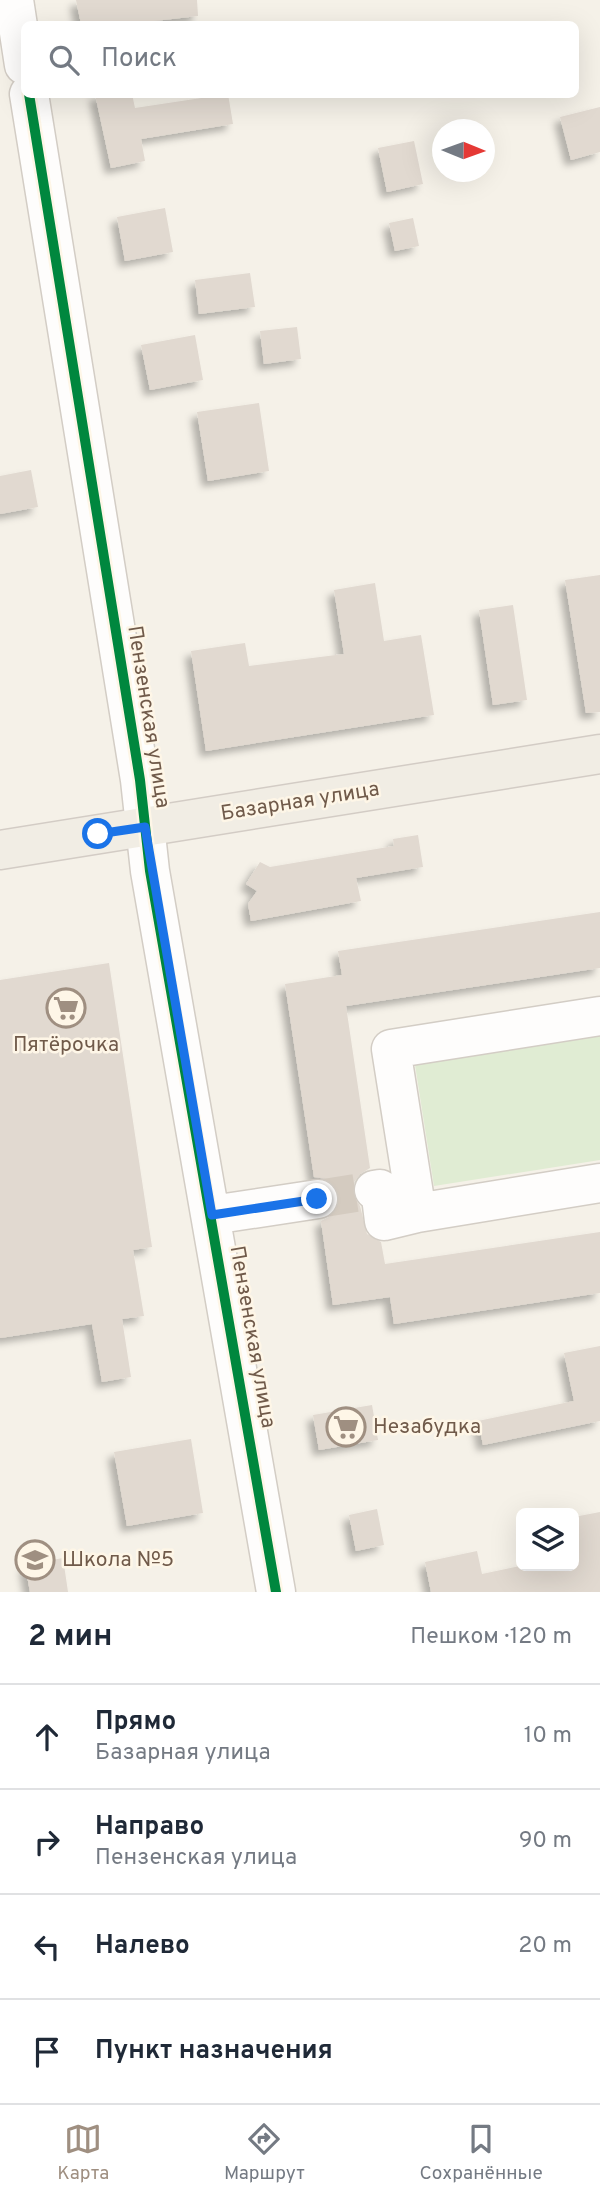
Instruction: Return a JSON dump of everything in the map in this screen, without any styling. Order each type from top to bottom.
[{"type":"main road","name":"Базарная улица","points":[[0,850],[600,754]]},
{"type":"street","points":[[14,0],[21,46]]},
{"type":"street","name":"Пензенская улица","points":[[30,98],[145,827],[276,1592]]},
{"type":"street","points":[[417,1213],[391,1049],[600,1016]]},
{"type":"street","points":[[374,1190],[380,1189],[384,1222],[417,1213],[600,1183]]},
{"type":"street","points":[[212,1215],[317,1199]]},
{"type":"green space","points":[[600,1022],[600,1160],[434,1186],[413,1052]]},
{"type":"building","points":[[76,0],[197,0],[198,16],[154,21],[80,21]]},
{"type":"building","points":[[96,98],[133,98],[135,108],[201,98],[229,98],[233,124],[141,139],[145,161],[111,168]]},
{"type":"building","points":[[600,107],[600,152],[571,160],[560,117]]},
{"type":"building","points":[[414,141],[423,184],[387,192],[378,148]]},
{"type":"building","points":[[165,208],[173,252],[125,261],[117,217]]},
{"type":"building","points":[[413,218],[419,246],[395,251],[389,223]]},
{"type":"building","points":[[250,273],[255,307],[199,314],[195,280]]},
{"type":"building","points":[[297,327],[301,359],[264,364],[260,331]]},
{"type":"building","points":[[195,335],[203,380],[150,390],[141,345]]},
{"type":"building","points":[[259,403],[269,471],[208,481],[197,412]]},
{"type":"building","points":[[31,470],[38,507],[0,514],[0,476]]},
{"type":"building","points":[[600,575],[600,712],[586,713],[565,580]]},
{"type":"building","points":[[375,583],[384,641],[421,635],[434,715],[206,751],[191,651],[245,643],[249,666],[344,654],[334,590]]},
{"type":"building","points":[[513,605],[527,700],[493,705],[479,610]]},
{"type":"building","points":[[418,835],[423,867],[356,878],[361,901],[251,921],[248,904],[257,891],[246,884],[260,862],[270,867],[394,846],[393,839]]},
{"type":"building","points":[[600,912],[600,968],[346,1006],[370,1168],[354,1182],[352,1193],[360,1206],[367,1234],[381,1242],[385,1264],[600,1232],[600,1293],[394,1324],[390,1297],[333,1305],[321,1221],[331,1216],[338,1208],[339,1195],[335,1186],[327,1179],[314,1177],[285,984],[342,975],[338,951]]},
{"type":"building","points":[[109,963],[152,1247],[133,1250],[144,1316],[122,1319],[131,1377],[102,1382],[92,1324],[0,1338],[0,980]]},
{"type":"building","points":[[600,1346],[600,1421],[483,1445],[478,1421],[574,1401],[564,1353]]},
{"type":"building","name":"Незабудка","points":[[372,1405],[378,1440],[319,1450],[313,1415]]},
{"type":"building","points":[[191,1439],[203,1513],[127,1526],[114,1452]]},
{"type":"building","points":[[377,1509],[384,1545],[356,1551],[349,1515]]},
{"type":"building","points":[[600,1512],[600,1592],[431,1592],[425,1562],[477,1551],[482,1574],[516,1567],[516,1571],[579,1571],[579,1516]]},
{"type":"building","points":[[63,1558],[68,1592],[30,1592],[25,1565]]},
{"type":"tunnel","points":[[318,1199],[374,1190]]},
{"type":"cycle path","points":[[30,98],[140,780],[150,871],[276,1592]]},
{"type":"place","name":"Пятёрочка","points":[[66,1008]]},
{"type":"place","name":"Незабудка","points":[[346,1427]]},
{"type":"place","name":"Школа №5","points":[[35,1560]]},
{"type":"route","points":[[98,834],[145,827],[150,871],[212,1215],[317,1199]]}]
